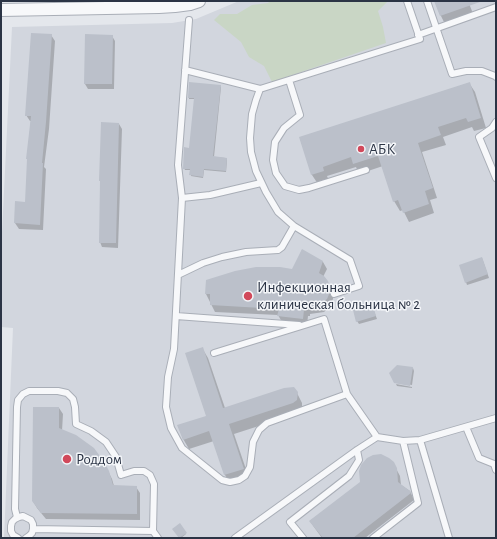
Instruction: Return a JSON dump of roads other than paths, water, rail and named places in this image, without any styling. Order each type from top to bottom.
[{"type":"street","points":[[1,10],[159,7],[175,6],[189,2]]},
{"type":"lane","points":[[185,70],[260,89],[420,39],[407,1]]},
{"type":"lane","points":[[427,1],[452,74],[466,70],[482,71],[496,77]]},
{"type":"lane","points":[[418,35],[496,7]]},
{"type":"lane","points":[[189,20],[178,165],[182,198],[176,316],[174,349],[168,377],[166,407],[171,428],[182,448],[222,480],[230,482],[239,480],[246,476],[250,467],[253,442],[259,430],[267,423],[347,394]]},
{"type":"lane","points":[[288,80],[300,115],[284,128],[275,142],[273,160],[276,173],[285,186],[299,190],[366,170]]},
{"type":"lane","points":[[260,89],[252,114],[250,138],[251,152],[256,171],[278,212],[294,226],[350,260],[359,286],[334,294]]},
{"type":"lane","points":[[496,122],[492,128],[479,137],[496,178]]},
{"type":"lane","points":[[182,198],[210,195],[262,183]]},
{"type":"lane","points":[[178,275],[203,263],[222,257],[246,252],[278,250],[282,247],[294,226]]},
{"type":"lane","points":[[176,316],[302,326]]},
{"type":"lane","points":[[214,353],[324,319],[347,394],[377,437]]},
{"type":"lane","points":[[18,517],[15,509],[18,400],[23,394],[29,391],[58,391],[67,393],[73,399],[76,424],[91,431],[106,442],[116,457],[121,475],[134,471],[144,471],[150,475],[154,484],[153,530],[158,538]]},
{"type":"lane","points":[[235,538],[377,437],[403,441],[420,440],[496,418]]},
{"type":"lane","points":[[466,427],[479,458],[494,464],[496,470]]},
{"type":"lane","points":[[420,440],[449,538]]},
{"type":"lane","points":[[373,538],[418,503],[403,441]]},
{"type":"lane","points":[[303,538],[290,522],[349,476],[359,460],[357,450]]},
{"type":"lane","points":[[18,538],[13,535],[11,526],[12,522],[18,517],[23,516],[31,520],[33,524],[32,533],[28,537]]},
{"type":"lane","points":[[33,529],[153,530]]},
{"type":"place","name":"АБК","points":[[361,149]]},
{"type":"place","name":"Инфекционная клиническая больница № 2","points":[[248,296]]},
{"type":"place","name":"Роддом","points":[[67,459]]}]
